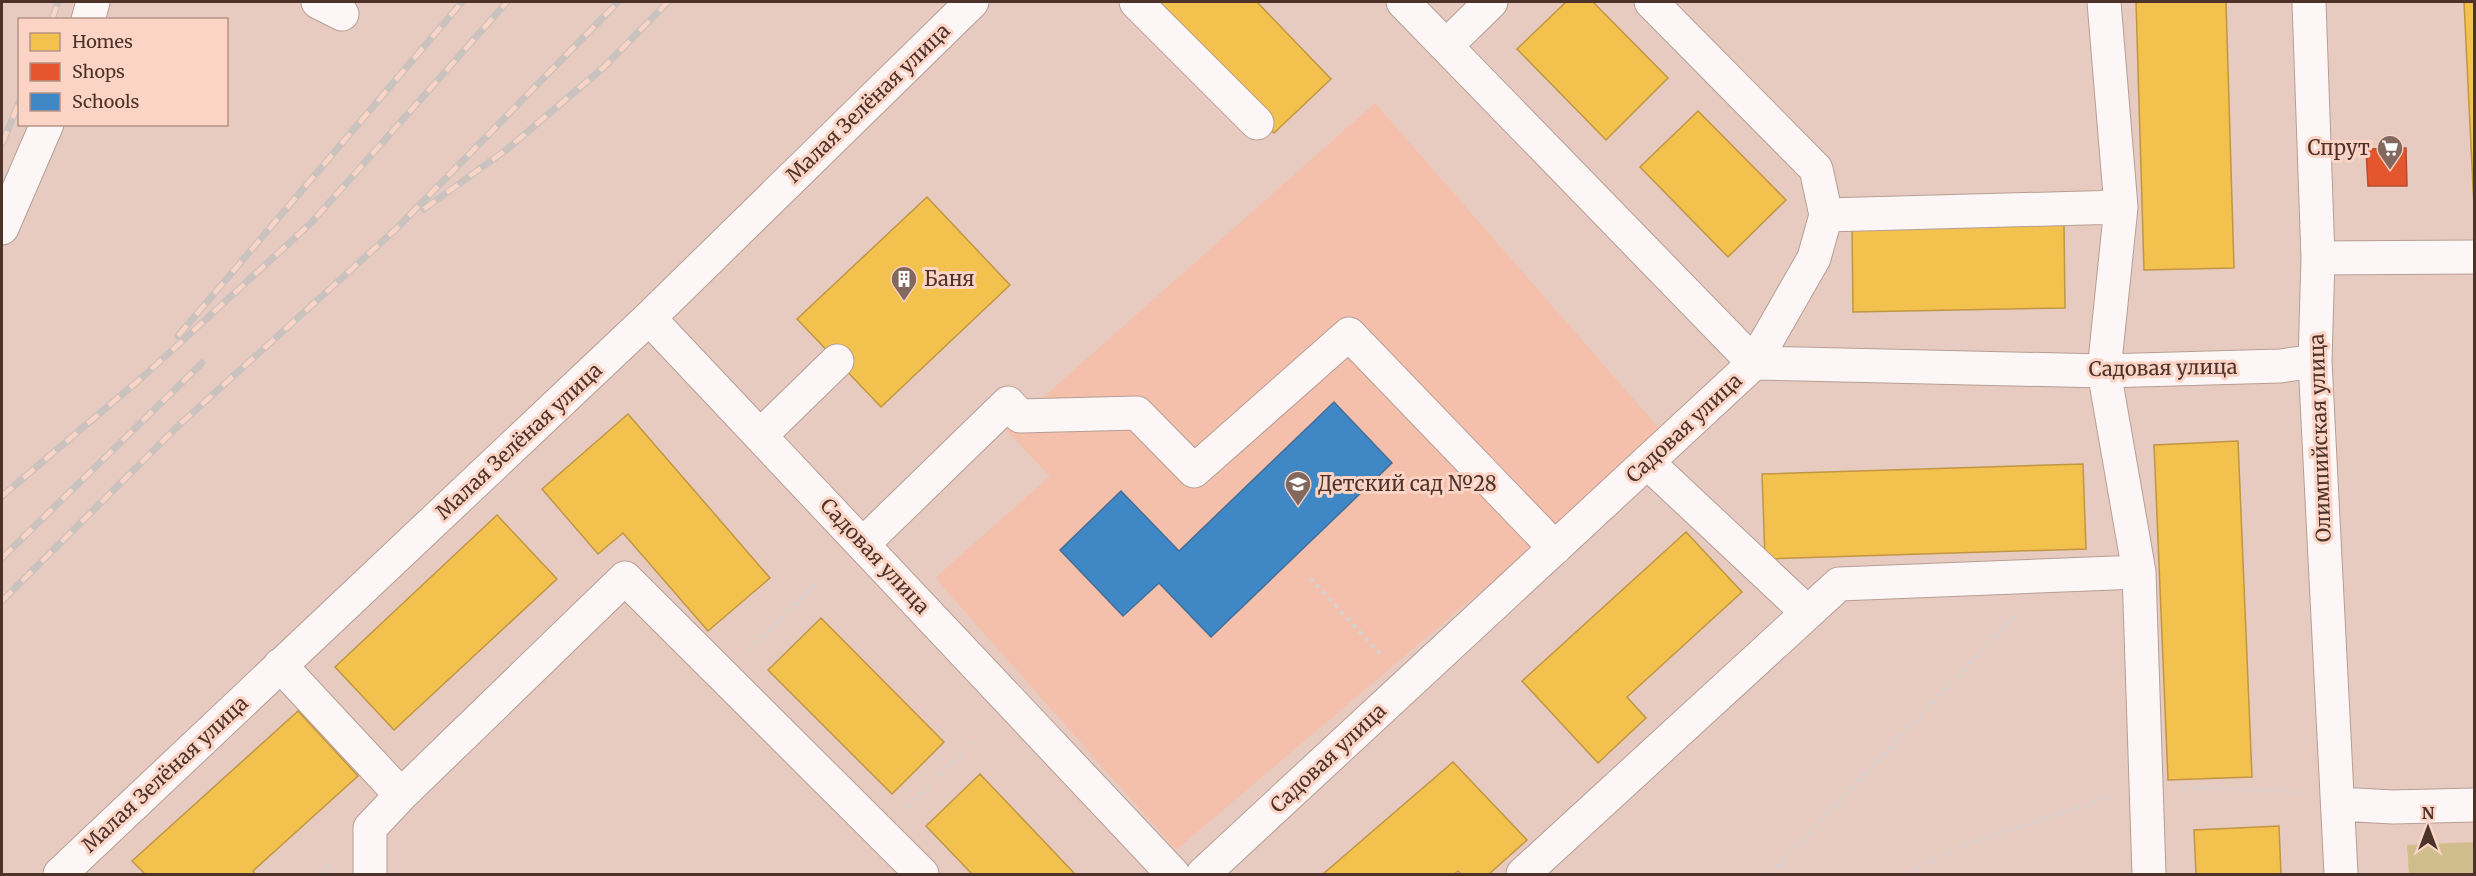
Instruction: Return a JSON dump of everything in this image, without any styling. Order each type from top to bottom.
[{"type":"street","points":[[89,18],[93,2]]},
{"type":"street","name":"Малая Зелёная улица","points":[[60,874],[649,318],[972,2]]},
{"type":"street","points":[[1136,2],[1257,123]]},
{"type":"street","points":[[1403,2],[1754,363],[1814,258],[1827,214],[1816,169],[1651,2]]},
{"type":"street","points":[[1446,46],[1491,2]]},
{"type":"street","points":[[2104,2],[2121,207],[2104,370],[2139,572],[2149,874]]},
{"type":"street","name":"Олимпийская улица","points":[[2309,2],[2318,258],[2315,361],[2341,874]]},
{"type":"street","points":[[2,228],[46,126]]},
{"type":"street","points":[[1827,214],[2121,207]]},
{"type":"street","points":[[2318,258],[2475,257]]},
{"type":"street","name":"Садовая улица","points":[[649,318],[1173,874]]},
{"type":"street","points":[[863,544],[1008,403],[1020,416],[1137,412],[1194,471],[1349,334],[1555,548]]},
{"type":"street","points":[[761,435],[837,361]]},
{"type":"street","name":"Садовая улица","points":[[1203,874],[1754,363],[2104,370],[2280,366],[2315,361]]},
{"type":"street","points":[[1647,462],[1807,612]]},
{"type":"street","points":[[1523,874],[1839,584],[2139,572]]},
{"type":"street","points":[[370,874],[370,828],[401,795],[625,578],[922,874]]},
{"type":"street","points":[[280,665],[401,795]]},
{"type":"street","points":[[2338,804],[2393,807],[2475,805]]},
{"type":"path","points":[[1771,874],[2053,575]]},
{"type":"path","points":[[1310,578],[1407,685]]},
{"type":"path","points":[[723,676],[821,579]]},
{"type":"path","points":[[880,833],[973,742]]},
{"type":"shaded area","name":"Детский сад №28","points":[[1375,103],[1665,435],[1176,850],[935,578],[1050,476],[1006,430]]},
{"type":"shaded area","points":[[2474,842],[2474,874],[2409,874],[2407,845]]},
{"type":"building: Homes","points":[[1149,2],[1257,2],[1331,79],[1274,133]]},
{"type":"building: Homes","points":[[1566,2],[1593,2],[1668,78],[1606,140],[1517,49]]},
{"type":"building: Homes","points":[[2136,2],[2226,2],[2234,268],[2144,270]]},
{"type":"building: Homes","points":[[2464,2],[2474,2],[2474,207]]},
{"type":"building: Homes","points":[[1698,111],[1786,200],[1728,257],[1640,167]]},
{"type":"building: Homes","name":"Баня","points":[[927,197],[1010,285],[881,407],[797,319]]},
{"type":"building: Homes","points":[[2064,224],[2065,308],[1853,312],[1852,228]]},
{"type":"building: Homes","points":[[628,414],[770,578],[708,631],[623,533],[598,554],[542,489]]},
{"type":"building: Homes","points":[[2238,441],[2252,777],[2168,780],[2154,445]]},
{"type":"building: Homes","points":[[2083,464],[2086,549],[1765,559],[1762,474]]},
{"type":"building: Homes","points":[[497,515],[557,579],[394,730],[335,667]]},
{"type":"building: Homes","points":[[1686,532],[1742,592],[1627,697],[1646,718],[1598,763],[1522,681]]},
{"type":"building: Homes","points":[[821,618],[944,742],[892,794],[768,670]]},
{"type":"building: Homes","points":[[298,711],[358,776],[253,871],[255,874],[145,874],[132,861]]},
{"type":"building: Homes","points":[[1453,762],[1527,840],[1489,874],[1461,874],[1458,871],[1454,874],[1323,874]]},
{"type":"building: Homes","points":[[980,774],[1075,874],[972,874],[926,826]]},
{"type":"building: Homes","points":[[2279,826],[2281,874],[2196,874],[2194,830]]},
{"type":"building: Shops","points":[[2406,148],[2407,186],[2368,186],[2366,149]]},
{"type":"building: Schools","points":[[1334,402],[1392,463],[1211,637],[1159,583],[1123,616],[1060,550],[1121,491],[1179,551]]},
{"type":"railway","points":[[53,18],[58,2]]},
{"type":"railway","points":[[178,336],[462,2]]},
{"type":"railway","points":[[2,496],[145,375],[311,223],[507,2]]},
{"type":"railway","points":[[2,601],[178,426],[395,230],[618,2]]},
{"type":"railway","points":[[424,209],[506,150],[604,67],[668,2]]},
{"type":"railway","points":[[2,144],[18,105]]},
{"type":"railway","points":[[2,558],[202,363]]},
{"type":"place","name":"Спрут","points":[[2390,171]]},
{"type":"place","name":"Баня","points":[[904,302]]},
{"type":"place","name":"Детский сад №28","points":[[1298,507]]}]
